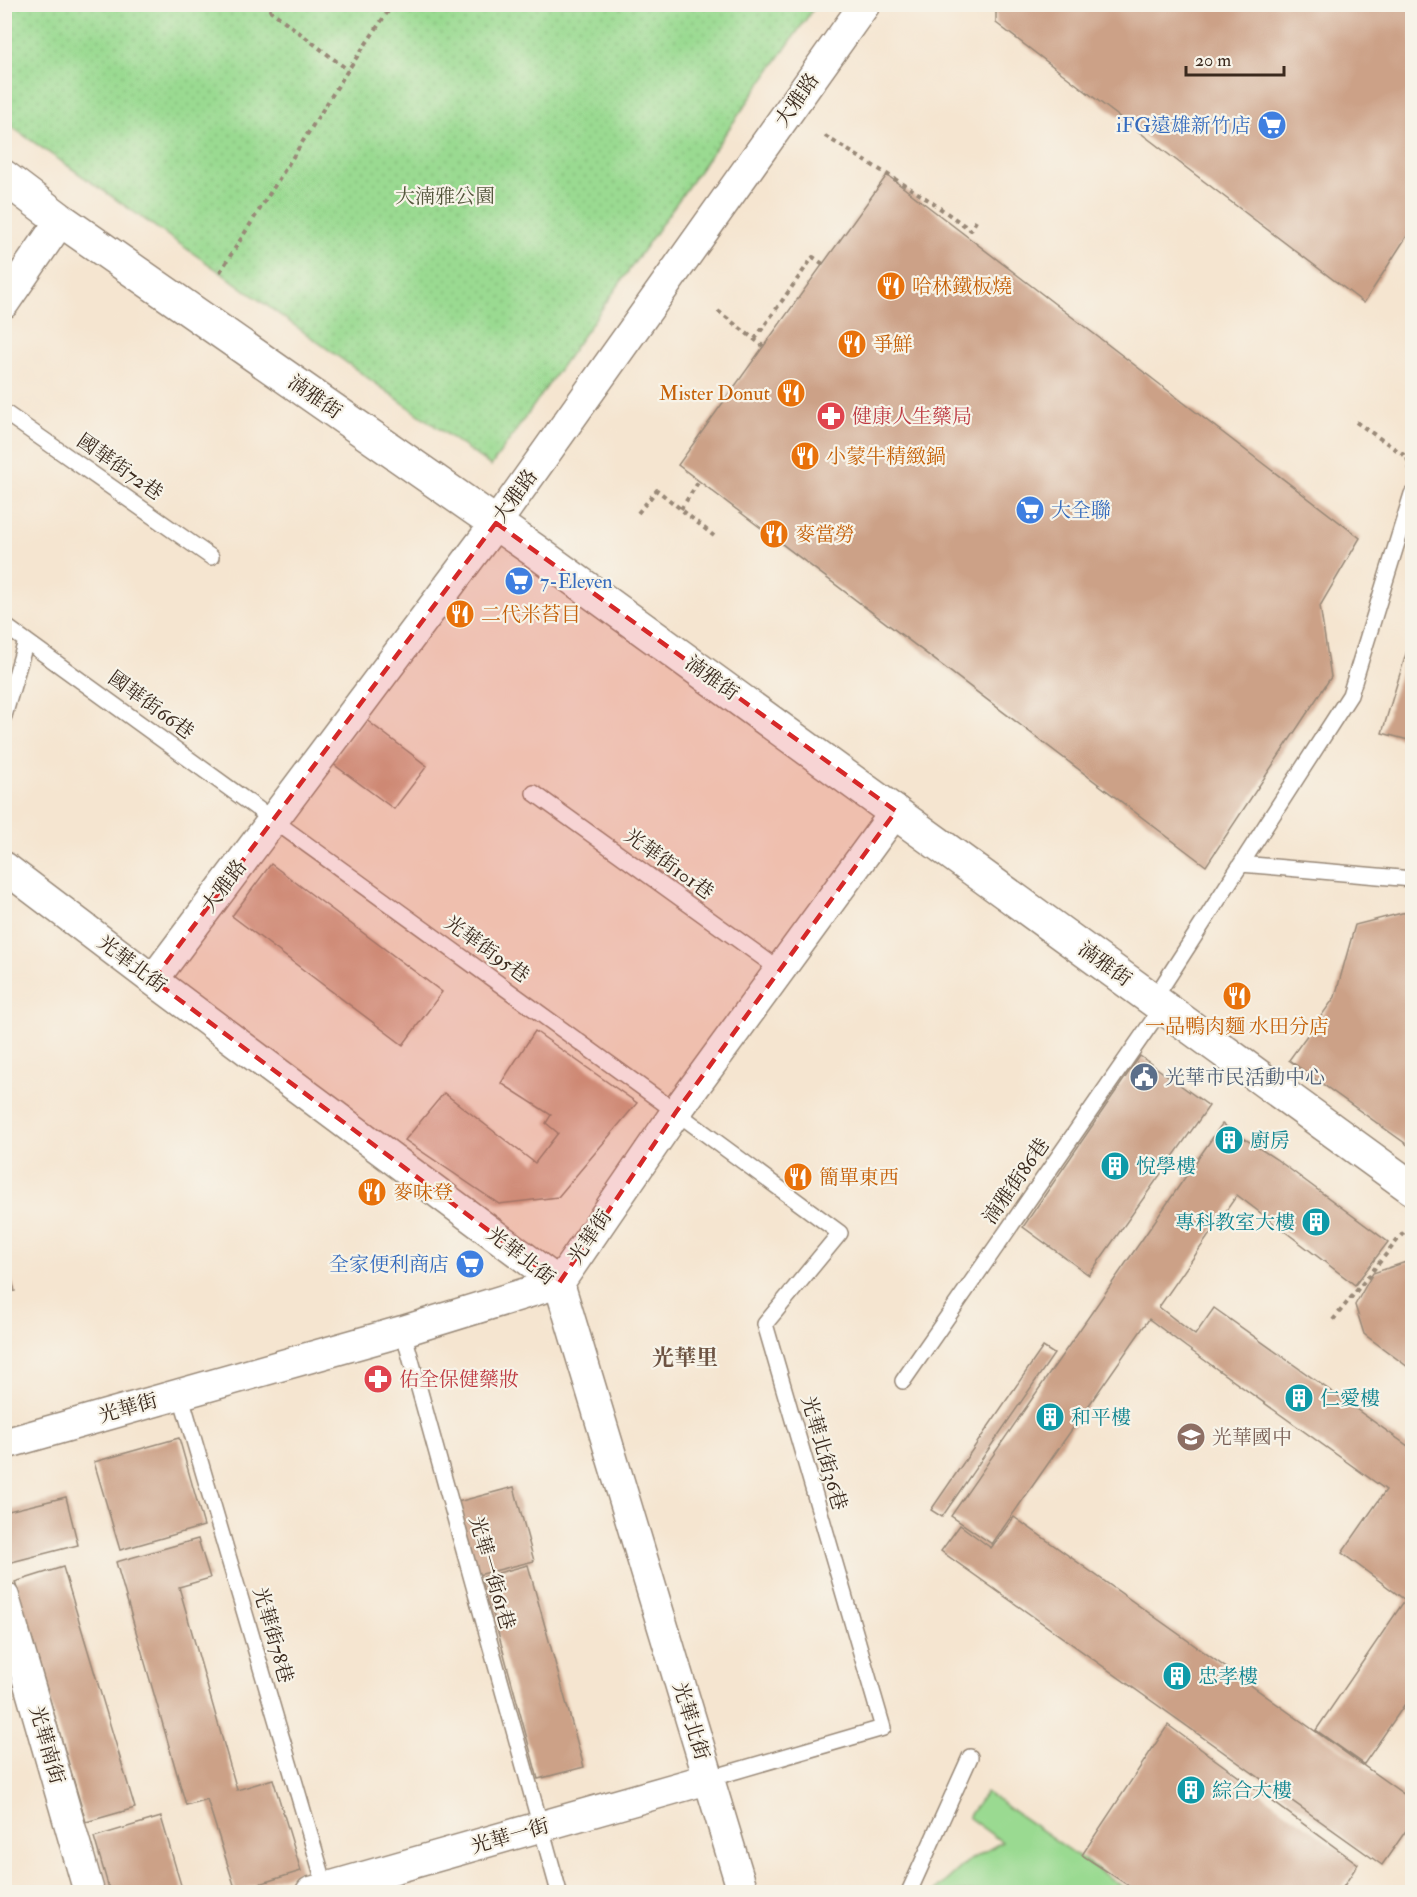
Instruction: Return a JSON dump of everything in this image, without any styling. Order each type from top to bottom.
[{"type":"street","name":"大雅路","points":[[153,980],[496,523],[866,4]]},
{"type":"street","name":"湳雅街","points":[[4,177],[61,220],[496,523],[1413,1188]]},
{"type":"street","points":[[4,303],[61,220]]},
{"type":"street","name":"光華街","points":[[4,1444],[403,1331],[559,1283],[676,1112],[896,811]]},
{"type":"street","name":"光華北街","points":[[4,867],[559,1283],[742,1893]]},
{"type":"street","name":"光華南街","points":[[4,1598],[89,1893]]},
{"type":"street","name":"光華一街","points":[[321,1891],[708,1779]]},
{"type":"lane","name":"國華街72巷","points":[[4,412],[211,557]]},
{"type":"lane","name":"湳雅街86巷","points":[[903,1381],[1158,1002],[1241,864],[1350,695],[1413,494]]},
{"type":"lane","name":"國華街66巷","points":[[4,625],[273,820]]},
{"type":"lane","points":[[4,716],[26,641]]},
{"type":"lane","name":"光華街101巷","points":[[534,793],[780,970]]},
{"type":"lane","name":"光華街95巷","points":[[273,820],[676,1112]]},
{"type":"lane","points":[[1241,864],[1413,879]]},
{"type":"lane","name":"光華北街36巷","points":[[676,1112],[840,1233],[765,1324],[883,1728],[708,1779]]},
{"type":"lane","name":"光華一街61巷","points":[[403,1331],[559,1893]]},
{"type":"lane","name":"光華街78巷","points":[[180,1393],[321,1891]]},
{"type":"lane","points":[[909,1893],[970,1757]]},
{"type":"path","points":[[262,4],[348,70]]},
{"type":"path","points":[[220,272],[348,70],[393,4]]},
{"type":"path","points":[[825,136],[971,230],[976,221]]},
{"type":"path","points":[[754,339],[813,257],[822,264]]},
{"type":"path","points":[[718,311],[763,346]]},
{"type":"path","points":[[1356,422],[1407,457],[1413,479]]},
{"type":"path","points":[[681,509],[699,481]]},
{"type":"path","points":[[638,513],[657,490],[714,536]]},
{"type":"path","points":[[1333,1320],[1413,1222]]},
{"type":"highlighted area","points":[[496,523],[896,811],[676,1112],[559,1283],[153,980]]},
{"type":"green space","name":"大湳雅公園","points":[[4,5],[816,5],[491,466],[5,122]]},
{"type":"green space","points":[[986,1792],[1130,1892],[934,1892],[968,1861],[1002,1842],[968,1817]]},
{"type":"building","name":"iFG遠雄新竹店","points":[[996,4],[1412,4],[1412,228],[1364,303],[996,23]]},
{"type":"building","name":"大全聯","points":[[887,175],[1360,538],[1320,606],[1331,677],[1206,866],[678,465]]},
{"type":"building","points":[[1412,634],[1412,741],[1382,733]]},
{"type":"building","points":[[365,719],[427,766],[394,809],[332,763]]},
{"type":"building","points":[[271,864],[442,992],[403,1045],[232,916]]},
{"type":"building","points":[[1412,912],[1412,1148],[1289,1060],[1335,997],[1355,925]]},
{"type":"building","points":[[535,1031],[637,1103],[558,1197],[499,1204],[405,1140],[444,1093],[535,1163],[558,1133],[546,1123],[551,1115],[501,1083]]},
{"type":"building","name":"悅學樓","points":[[1140,1056],[1209,1106],[1089,1275],[1023,1227]]},
{"type":"building","points":[[1222,1124],[1276,1159],[1388,1242],[1355,1285],[1237,1195],[1159,1307],[1195,1335],[1214,1308],[1412,1449],[1412,1694],[1364,1764],[1316,1730],[1405,1600],[1342,1553],[1386,1490],[1149,1319],[992,1544],[951,1516]]},
{"type":"building","points":[[4,1255],[15,1291],[4,1294]]},
{"type":"building","points":[[1406,1262],[1412,1264],[1412,1370],[1364,1334],[1355,1305],[1373,1273]]},
{"type":"building","points":[[1043,1347],[1054,1354],[942,1517],[931,1510]]},
{"type":"building","points":[[179,1438],[204,1526],[120,1550],[94,1462]]},
{"type":"building","points":[[514,1487],[534,1561],[470,1577],[450,1504]]},
{"type":"building","points":[[66,1497],[78,1545],[4,1564],[4,1512]]},
{"type":"building","name":"忠孝樓","points":[[1014,1517],[1412,1800],[1412,1822],[1382,1865],[941,1551],[960,1525],[991,1548]]},
{"type":"building","points":[[198,1539],[210,1578],[179,1587],[237,1790],[273,1779],[301,1871],[236,1891],[207,1799],[186,1805],[116,1562]]},
{"type":"building","points":[[528,1565],[584,1767],[538,1779],[483,1577]]},
{"type":"building","points":[[63,1567],[135,1808],[86,1822],[15,1582]]},
{"type":"building","name":"綜合大樓","points":[[1168,1725],[1358,1864],[1340,1892],[1138,1892],[1082,1855]]},
{"type":"building","points":[[161,1817],[183,1892],[110,1892],[94,1837]]},
{"type":"place","name":"iFG遠雄新竹店","points":[[1272,125]]},
{"type":"place","name":"哈林鐵板燒","points":[[891,286]]},
{"type":"place","name":"爭鮮","points":[[852,344]]},
{"type":"place","name":"Mister Donut","points":[[791,393]]},
{"type":"place","name":"健康人生藥局","points":[[831,416]]},
{"type":"place","name":"小蒙牛精緻鍋","points":[[805,456]]},
{"type":"place","name":"大全聯","points":[[1030,510]]},
{"type":"place","name":"麥當勞","points":[[774,534]]},
{"type":"place","name":"7-Eleven","points":[[519,581]]},
{"type":"place","name":"二代米苔目","points":[[460,614]]},
{"type":"place","name":"一品鴨肉麵 水田分店","points":[[1237,996]]},
{"type":"place","name":"光華市民活動中心","points":[[1144,1077]]},
{"type":"place","name":"廚房","points":[[1229,1140]]},
{"type":"place","name":"悅學樓","points":[[1115,1166]]},
{"type":"place","name":"簡單東西","points":[[798,1177]]},
{"type":"place","name":"麥味登","points":[[372,1192]]},
{"type":"place","name":"專科教室大樓","points":[[1316,1222]]},
{"type":"place","name":"全家便利商店","points":[[470,1264]]},
{"type":"place","name":"佑全保健藥妝","points":[[378,1379]]},
{"type":"place","name":"仁愛樓","points":[[1299,1398]]},
{"type":"place","name":"和平樓","points":[[1050,1417]]},
{"type":"place","name":"光華國中","points":[[1191,1437]]},
{"type":"place","name":"忠孝樓","points":[[1177,1676]]},
{"type":"place","name":"綜合大樓","points":[[1191,1790]]},
{"type":"district","name":"光華里","points":[[685,1358]]}]
